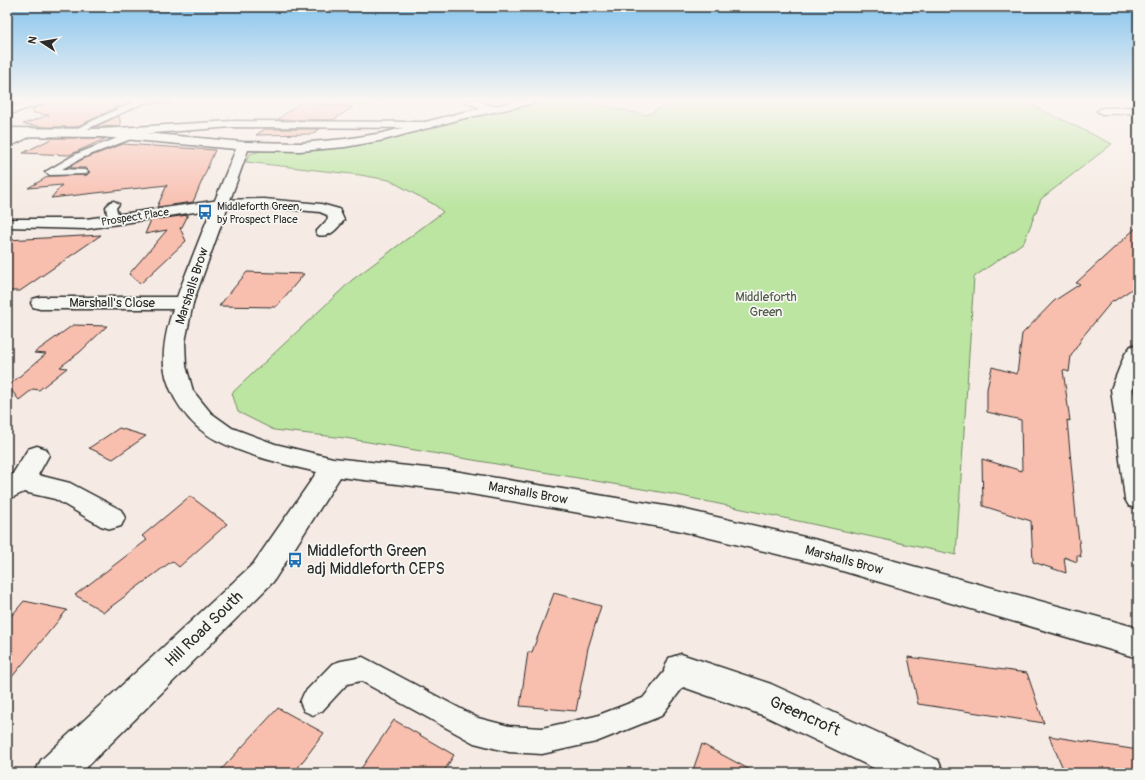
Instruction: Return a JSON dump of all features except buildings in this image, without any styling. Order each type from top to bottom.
[{"type":"street","points":[[7,144],[22,136]]},
{"type":"street","points":[[147,136],[243,146],[281,148],[345,143],[382,136]]},
{"type":"street","name":"Marshalls Brow","points":[[243,146],[184,303],[176,342],[175,366],[182,392],[191,406],[212,426],[224,434],[271,452],[332,467],[454,481],[677,519],[822,553],[1138,643]]},
{"type":"street","name":"Prospect Place","points":[[12,224],[86,224],[220,204],[264,203],[321,208],[334,212],[336,220],[324,232]]},
{"type":"street","name":"Marshall's Close","points":[[40,303],[184,303]]},
{"type":"street","points":[[1138,350],[1135,354],[1122,389],[1138,499]]},
{"type":"street","points":[[14,486],[38,455]]},
{"type":"street","name":"Hill Road South","points":[[54,773],[263,573],[320,489],[332,467]]},
{"type":"street","points":[[14,486],[61,490],[111,518]]},
{"type":"street","name":"Greencroft","points":[[681,670],[771,700],[925,773]]},
{"type":"lane","points":[[83,172],[50,172],[79,156],[129,136]]},
{"type":"lane","points":[[114,204],[111,207],[114,220]]},
{"type":"lane","points":[[312,702],[341,673],[363,669],[474,730],[509,739],[542,741],[596,728],[652,707],[681,670]]},
{"type":"green space","name":"Middleforth Green","points":[[1096,136],[1112,144],[1041,199],[1024,242],[974,277],[956,555],[677,495],[345,438],[274,430],[238,412],[232,393],[352,280],[443,212],[435,205],[389,180],[360,175],[246,162],[250,154],[261,151],[328,148],[393,137]]},
{"type":"place","name":"Middleforth Green, by Prospect Place","points":[[205,212]]},
{"type":"place","name":"Middleforth Green adj Middleforth CEPS","points":[[295,560]]}]
